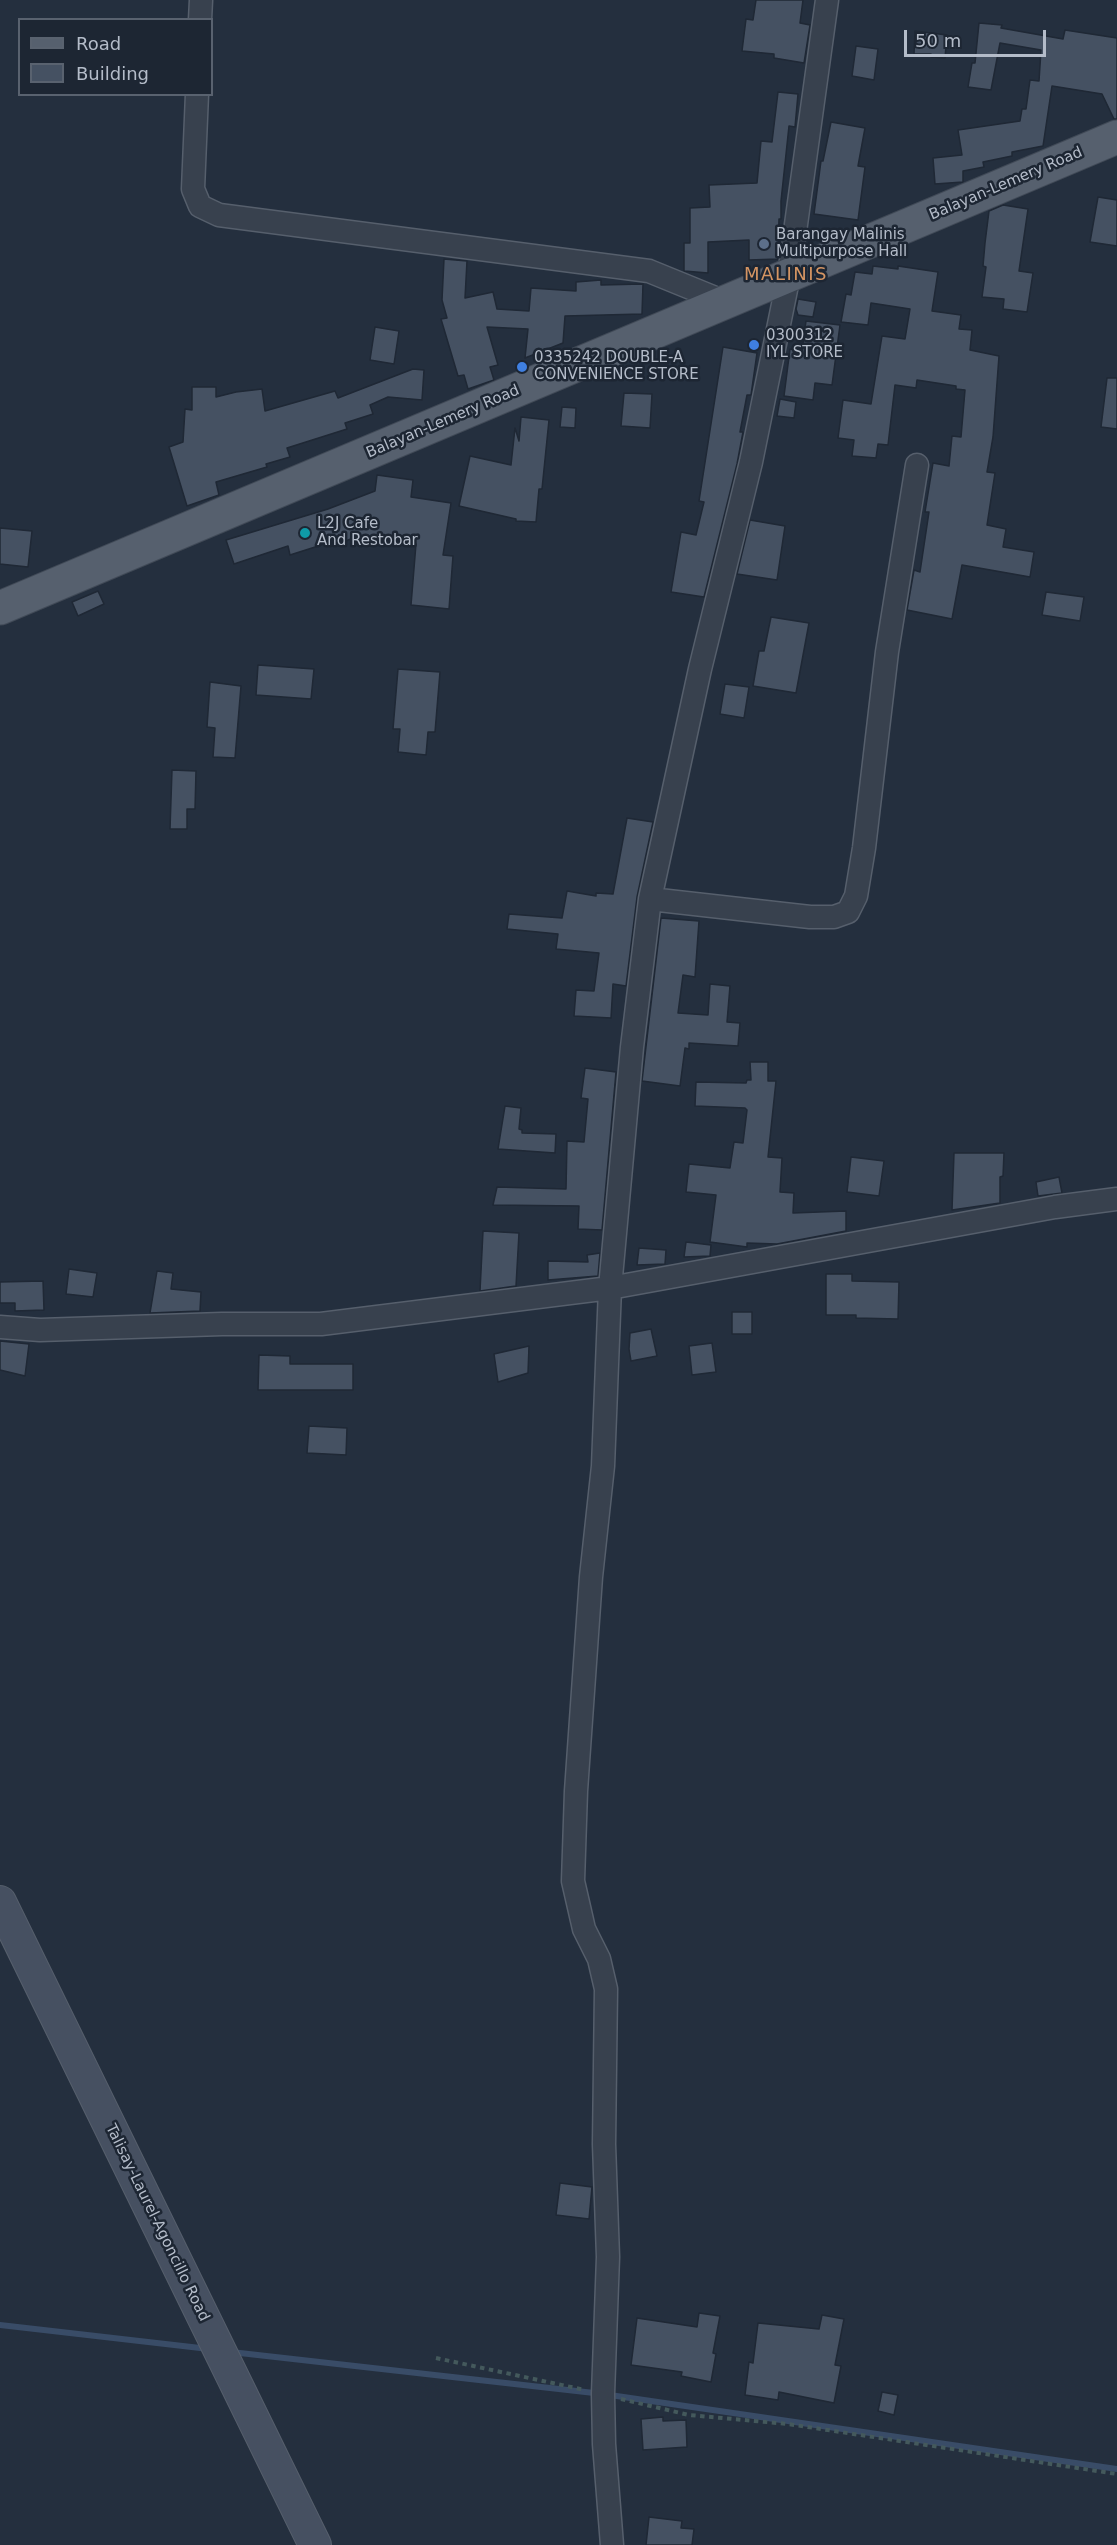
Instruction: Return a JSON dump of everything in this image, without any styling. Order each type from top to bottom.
[{"type":"main road","name":"Balayan-Lemery Road","points":[[0,608],[1117,137]]},
{"type":"main road","name":"Talisay-Laurel-Agoncillo Road","points":[[0,1902],[315,2545]]},
{"type":"street","points":[[200,18],[201,0]]},
{"type":"street","points":[[612,2545],[604,2444],[603,2394],[608,2257],[604,2144],[606,1989],[599,1959],[584,1929],[573,1881],[576,1791],[591,1577],[603,1466],[610,1288],[632,1047],[650,899],[700,669],[751,462],[789,275],[826,0]]},
{"type":"street","points":[[197,96],[194,189],[200,206],[219,215],[649,271],[725,302]]},
{"type":"street","points":[[650,899],[810,917],[834,917],[848,912],[856,896],[864,848],[887,652],[917,465]]},
{"type":"street","points":[[0,1327],[40,1330],[222,1324],[321,1324],[610,1288],[1055,1208],[1117,1199]]},
{"type":"path","points":[[436,2358],[689,2415],[788,2424],[1117,2474]]},
{"type":"building","points":[[756,0],[803,0],[800,23],[810,25],[804,63],[774,58],[774,54],[742,51],[746,19],[753,20]]},
{"type":"building","points":[[979,23],[1002,25],[1001,28],[1063,39],[1065,30],[1117,38],[1117,119],[1114,119],[1102,94],[1052,86],[1043,146],[1012,152],[1012,156],[983,162],[984,167],[963,171],[963,182],[935,184],[933,158],[962,155],[958,130],[1020,121],[1022,109],[1026,109],[1030,80],[1039,81],[1041,50],[1000,43],[991,90],[968,87],[972,63],[975,63]]},
{"type":"building","points":[[915,31],[947,35],[945,58],[931,57],[931,54],[914,54]]},
{"type":"building","points":[[856,46],[878,49],[874,80],[852,76]]},
{"type":"building","points":[[778,92],[798,94],[795,127],[789,126],[781,219],[779,219],[778,259],[749,260],[749,240],[708,242],[708,273],[684,271],[684,243],[690,243],[690,208],[710,207],[709,185],[757,183],[761,141],[772,142]]},
{"type":"building","points":[[831,122],[865,128],[858,166],[865,167],[858,220],[814,214],[821,161],[823,161]]},
{"type":"building","points":[[1098,197],[1117,200],[1117,246],[1090,242]]},
{"type":"building","points":[[1003,205],[1028,209],[1019,271],[1033,273],[1027,312],[1003,309],[1004,299],[982,297],[989,211]]},
{"type":"building","points":[[444,259],[467,261],[465,298],[493,292],[497,309],[529,311],[531,288],[576,291],[576,282],[601,280],[601,285],[643,284],[642,314],[565,316],[563,343],[525,358],[528,329],[487,327],[498,365],[490,367],[494,380],[468,389],[464,375],[458,376],[441,319],[447,318],[442,300]]},
{"type":"building","points":[[873,266],[898,269],[898,266],[938,272],[932,311],[961,315],[959,329],[972,330],[970,350],[999,356],[993,437],[987,472],[995,473],[987,525],[1006,529],[1003,547],[1034,552],[1030,577],[962,565],[952,619],[907,610],[914,570],[920,572],[929,512],[925,512],[933,463],[949,466],[952,436],[961,437],[965,390],[956,389],[956,386],[917,380],[916,388],[895,385],[888,445],[878,444],[876,458],[852,456],[854,440],[838,438],[843,400],[871,404],[882,336],[905,339],[910,309],[871,303],[868,325],[841,322],[846,294],[851,295],[855,272],[872,274]]},
{"type":"building","points":[[798,299],[816,302],[813,317],[798,315],[796,309]]},
{"type":"building","points":[[806,321],[840,325],[832,385],[815,383],[813,400],[784,396],[790,349],[802,351]]},
{"type":"building","points":[[375,327],[399,331],[394,364],[370,360]]},
{"type":"building","points":[[723,347],[757,353],[751,395],[747,395],[740,432],[743,432],[737,464],[704,597],[671,592],[681,532],[696,535],[704,502],[699,501]]},
{"type":"building","points":[[413,369],[424,370],[422,400],[388,397],[370,405],[373,414],[345,423],[347,429],[287,448],[290,457],[266,464],[267,467],[216,482],[219,495],[187,506],[169,447],[183,442],[185,409],[192,410],[192,387],[216,387],[216,397],[262,389],[265,411],[335,391],[338,398]]},
{"type":"building","points":[[1107,378],[1117,378],[1117,429],[1101,427]]},
{"type":"building","points":[[624,393],[652,394],[650,428],[621,426]]},
{"type":"building","points":[[780,399],[796,402],[794,418],[777,416]]},
{"type":"building","points":[[562,407],[576,408],[575,428],[560,427]]},
{"type":"building","points":[[521,417],[549,420],[536,522],[516,521],[516,519],[459,506],[470,456],[511,465],[515,428],[519,441]]},
{"type":"building","points":[[377,475],[413,480],[411,497],[451,503],[443,555],[453,556],[449,609],[411,605],[416,544],[356,537],[335,545],[334,541],[290,555],[288,546],[234,564],[226,540],[328,509],[375,491]]},
{"type":"building","points":[[750,520],[785,526],[777,580],[737,574]]},
{"type":"building","points":[[0,528],[32,531],[28,567],[0,564]]},
{"type":"building","points":[[98,591],[104,604],[78,616],[72,602]]},
{"type":"building","points":[[1046,592],[1084,597],[1080,621],[1042,615]]},
{"type":"building","points":[[771,617],[809,623],[796,693],[753,686],[759,651],[764,651]]},
{"type":"building","points":[[258,665],[314,669],[311,699],[256,695]]},
{"type":"building","points":[[398,669],[440,672],[435,732],[428,732],[426,755],[398,752],[400,729],[393,729]]},
{"type":"building","points":[[210,682],[241,686],[235,758],[213,757],[215,728],[207,727]]},
{"type":"building","points":[[725,684],[749,687],[744,718],[720,714]]},
{"type":"building","points":[[172,770],[196,771],[195,809],[187,809],[187,829],[170,829]]},
{"type":"building","points":[[627,818],[653,822],[637,897],[626,986],[613,984],[611,1018],[574,1016],[576,990],[594,991],[599,953],[556,949],[558,934],[507,929],[509,914],[562,918],[567,891],[596,896],[596,893],[613,894]]},
{"type":"building","points":[[661,918],[699,921],[695,977],[683,975],[678,1013],[708,1015],[710,984],[730,986],[727,1022],[740,1023],[738,1046],[689,1043],[689,1049],[685,1048],[680,1086],[642,1081]]},
{"type":"building","points":[[750,1062],[768,1062],[768,1081],[776,1081],[768,1157],[782,1158],[780,1192],[794,1193],[793,1213],[846,1211],[846,1231],[777,1244],[747,1243],[747,1247],[710,1242],[716,1195],[686,1192],[689,1164],[730,1168],[734,1142],[743,1143],[747,1110],[745,1108],[695,1106],[696,1082],[746,1083],[747,1080],[751,1080]]},
{"type":"building","points":[[585,1068],[616,1072],[602,1230],[578,1229],[579,1206],[493,1205],[497,1187],[566,1189],[567,1141],[584,1142],[588,1099],[581,1098]]},
{"type":"building","points":[[505,1106],[521,1108],[519,1129],[522,1133],[556,1134],[555,1153],[498,1149]]},
{"type":"building","points":[[954,1153],[1004,1153],[1003,1176],[1000,1177],[1000,1203],[952,1210]]},
{"type":"building","points":[[851,1157],[884,1161],[879,1196],[847,1192]]},
{"type":"building","points":[[1059,1177],[1062,1193],[1038,1196],[1036,1182]]},
{"type":"building","points":[[483,1231],[519,1233],[516,1286],[480,1291]]},
{"type":"building","points":[[686,1242],[711,1245],[710,1256],[684,1257]]},
{"type":"building","points":[[639,1248],[666,1250],[665,1264],[637,1265]]},
{"type":"building","points":[[600,1253],[598,1276],[548,1280],[548,1261],[588,1262],[587,1255]]},
{"type":"building","points":[[69,1269],[97,1273],[93,1297],[66,1294]]},
{"type":"building","points":[[157,1271],[173,1273],[171,1289],[201,1292],[200,1311],[150,1313]]},
{"type":"building","points":[[826,1274],[852,1274],[852,1281],[899,1282],[898,1319],[826,1315]]},
{"type":"building","points":[[43,1281],[44,1310],[15,1311],[15,1303],[0,1303],[0,1282]]},
{"type":"building","points":[[732,1312],[752,1312],[752,1334],[732,1334]]},
{"type":"building","points":[[651,1329],[657,1356],[631,1361],[630,1333]]},
{"type":"building","points":[[0,1341],[29,1344],[25,1376],[0,1370]]},
{"type":"building","points":[[712,1343],[716,1372],[692,1375],[689,1346]]},
{"type":"building","points":[[529,1346],[528,1373],[498,1382],[494,1354]]},
{"type":"building","points":[[259,1355],[290,1356],[290,1364],[353,1364],[353,1390],[258,1390]]},
{"type":"building","points":[[309,1426],[347,1428],[346,1455],[307,1453]]},
{"type":"building","points":[[560,2183],[592,2187],[589,2219],[556,2215]]},
{"type":"building","points":[[699,2313],[720,2316],[713,2353],[716,2354],[711,2382],[681,2376],[682,2372],[631,2365],[637,2318],[697,2327]]},
{"type":"building","points":[[822,2315],[844,2319],[835,2365],[841,2366],[834,2403],[779,2392],[778,2400],[745,2395],[749,2362],[753,2363],[758,2323],[819,2329]]},
{"type":"building","points":[[882,2392],[898,2395],[894,2415],[878,2411]]},
{"type":"building","points":[[663,2417],[663,2421],[686,2420],[687,2447],[643,2450],[641,2419]]},
{"type":"building","points":[[649,2517],[682,2521],[681,2528],[694,2529],[692,2545],[646,2545]]},
{"type":"waterway","points":[[0,2325],[209,2349]]},
{"type":"waterway","points":[[231,2352],[603,2394],[1117,2469]]},
{"type":"place","name":"Barangay Malinis Multipurpose Hall","points":[[764,244]]},
{"type":"place","name":"0300312 IYL STORE","points":[[754,345]]},
{"type":"place","name":"0335242 DOUBLE-A CONVENIENCE STORE","points":[[522,367]]},
{"type":"place","name":"L2J Cafe And Restobar","points":[[305,533]]},
{"type":"district","name":"MALINIS","points":[[786,275]]}]
